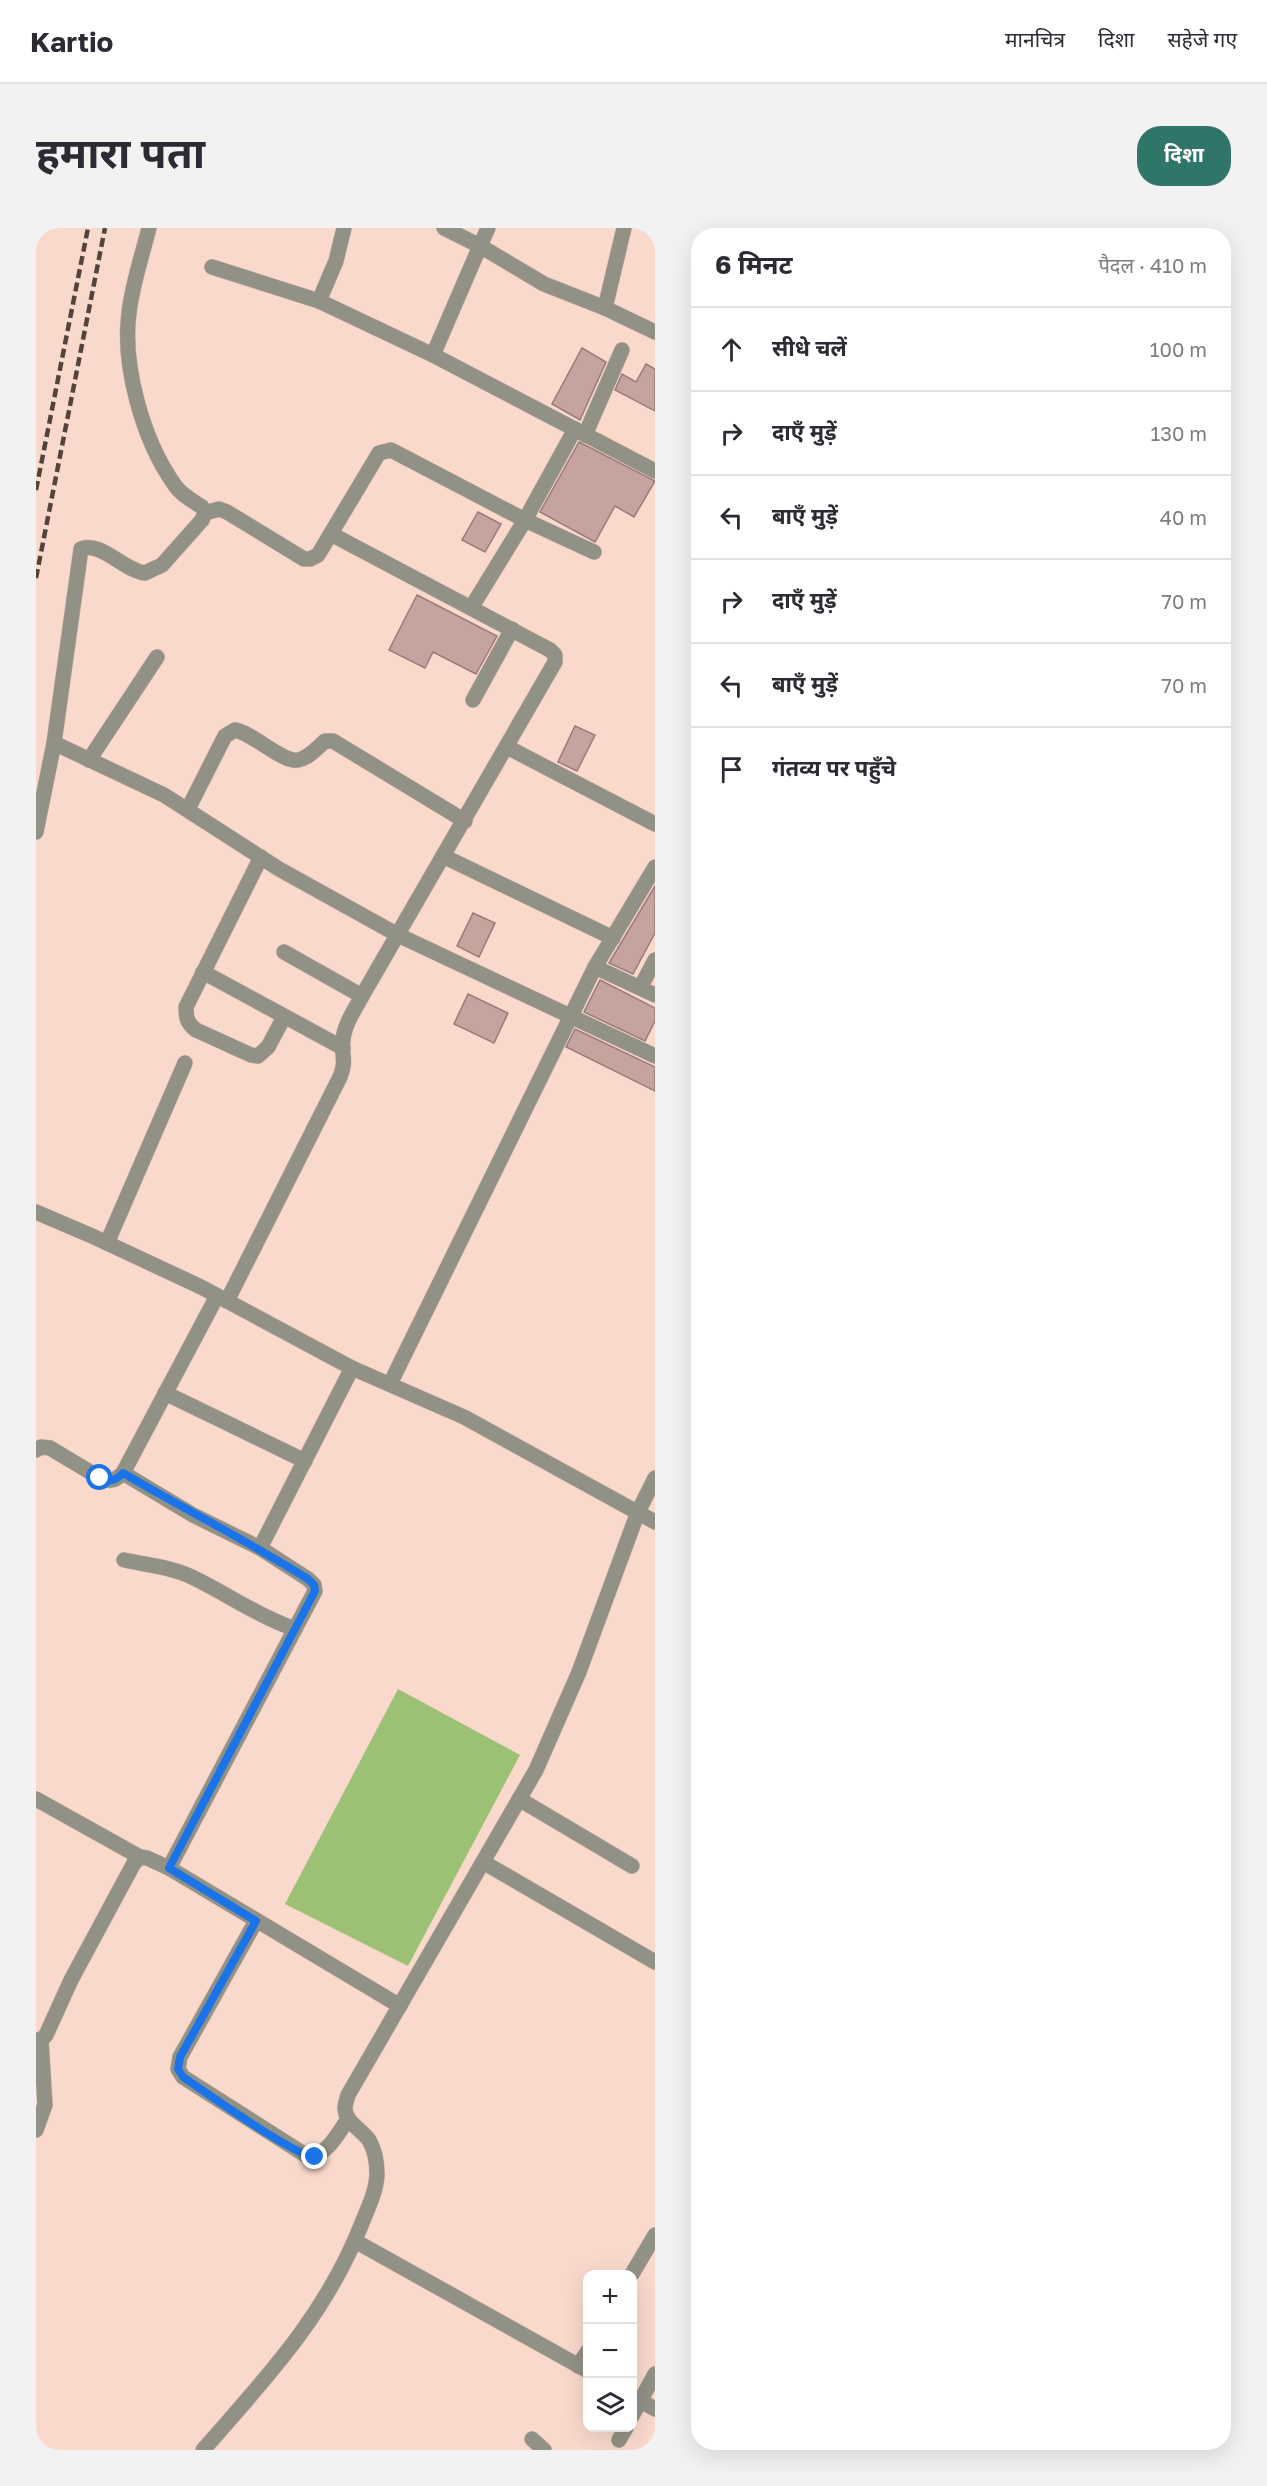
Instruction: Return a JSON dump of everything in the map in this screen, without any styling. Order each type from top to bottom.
[{"type":"street","points":[[36,832],[54,743],[81,549],[87,546],[95,547],[129,568],[145,573],[162,565],[202,520],[205,513],[202,507],[173,483],[157,451],[139,408],[128,359],[129,312],[149,228]]},
{"type":"street","points":[[319,301],[336,261],[344,228]]},
{"type":"street","points":[[444,228],[480,246],[544,284],[605,308],[655,332]]},
{"type":"street","points":[[433,355],[488,228]]},
{"type":"street","points":[[605,308],[624,228]]},
{"type":"street","points":[[212,267],[319,301],[433,355],[655,471]]},
{"type":"street","points":[[471,608],[580,432],[622,350]]},
{"type":"street","points":[[205,513],[219,509],[227,512],[304,559],[310,559],[318,555],[379,453],[391,450],[525,520],[594,552]]},
{"type":"street","points":[[36,1450],[41,1447],[50,1448],[108,1481],[116,1479],[123,1473],[165,1393],[222,1298],[340,1077],[345,1059],[343,1048],[345,1031],[362,996],[555,662],[555,655],[550,650],[331,534]]},
{"type":"street","points":[[473,700],[512,630]]},
{"type":"street","points":[[89,760],[157,657]]},
{"type":"street","points":[[188,809],[225,736],[235,730],[246,732],[288,759],[296,761],[306,757],[325,741],[333,741],[465,821]]},
{"type":"street","points":[[54,743],[164,795],[298,881],[398,935],[655,1056]]},
{"type":"street","points":[[507,747],[655,824]]},
{"type":"street","points":[[443,856],[613,938]]},
{"type":"street","points":[[261,858],[186,1007],[186,1018],[196,1030],[258,1056],[268,1047],[284,1017]]},
{"type":"street","points":[[390,1384],[595,967],[653,873]]},
{"type":"street","points":[[284,952],[362,996]]},
{"type":"street","points":[[640,988],[655,960]]},
{"type":"street","points":[[595,967],[655,995]]},
{"type":"street","points":[[203,972],[343,1048]]},
{"type":"street","points":[[107,1243],[185,1063]]},
{"type":"street","points":[[36,1212],[222,1298],[352,1368],[464,1417],[655,1522]]},
{"type":"street","points":[[260,1548],[352,1368]]},
{"type":"street","points":[[165,1393],[305,1461]]},
{"type":"street","points":[[123,1473],[194,1515],[260,1548],[308,1579],[314,1585],[315,1591],[169,1868]]},
{"type":"street","points":[[203,2450],[262,2385],[321,2307],[355,2241],[375,2188],[377,2173],[374,2150],[368,2139],[348,2119],[345,2109],[348,2095],[547,1747],[579,1672],[638,1512],[655,1478]]},
{"type":"street","points":[[124,1560],[177,1571],[192,1577],[262,1616],[295,1629]]},
{"type":"street","points":[[519,1799],[632,1866]]},
{"type":"street","points":[[36,1800],[140,1857],[169,1868],[400,2006]]},
{"type":"street","points":[[36,2130],[45,2105],[39,2040],[46,2035],[71,1980],[134,1863],[140,1857]]},
{"type":"street","points":[[483,1862],[655,1962]]},
{"type":"street","points":[[256,1921],[180,2057],[178,2069],[183,2077],[307,2156],[315,2157],[324,2152],[348,2119]]},
{"type":"street","points":[[634,2270],[655,2235]]},
{"type":"street","points":[[355,2241],[583,2369]]},
{"type":"street","points":[[655,2374],[637,2398],[655,2409]]},
{"type":"street","points":[[532,2439],[544,2450]]},
{"type":"green space","points":[[398,1689],[520,1755],[408,1966],[285,1904]]},
{"type":"building","points":[[582,348],[606,362],[580,420],[552,404]]},
{"type":"building","points":[[646,364],[655,369],[655,411],[615,390],[622,374],[636,382]]},
{"type":"building","points":[[579,442],[655,481],[634,517],[615,506],[595,542],[540,512]]},
{"type":"building","points":[[478,512],[501,524],[485,552],[462,540]]},
{"type":"building","points":[[417,595],[497,636],[476,674],[433,652],[425,668],[389,650]]},
{"type":"building","points":[[575,726],[595,735],[577,771],[558,762]]},
{"type":"building","points":[[655,886],[655,933],[633,974],[609,963]]},
{"type":"building","points":[[473,913],[495,923],[479,957],[457,946]]},
{"type":"building","points":[[600,980],[655,1008],[655,1021],[645,1041],[584,1012]]},
{"type":"building","points":[[468,994],[508,1013],[494,1043],[454,1024]]},
{"type":"building","points":[[575,1029],[655,1067],[655,1091],[566,1047]]},
{"type":"railway","points":[[36,490],[88,228]]},
{"type":"railway","points":[[36,578],[105,228]]},
{"type":"route","points":[[100,1478],[108,1481],[116,1479],[123,1473],[194,1515],[260,1548],[314,1585],[315,1591],[169,1868],[256,1921],[180,2057],[178,2069],[183,2077],[268,2132],[307,2156],[315,2157]]}]
